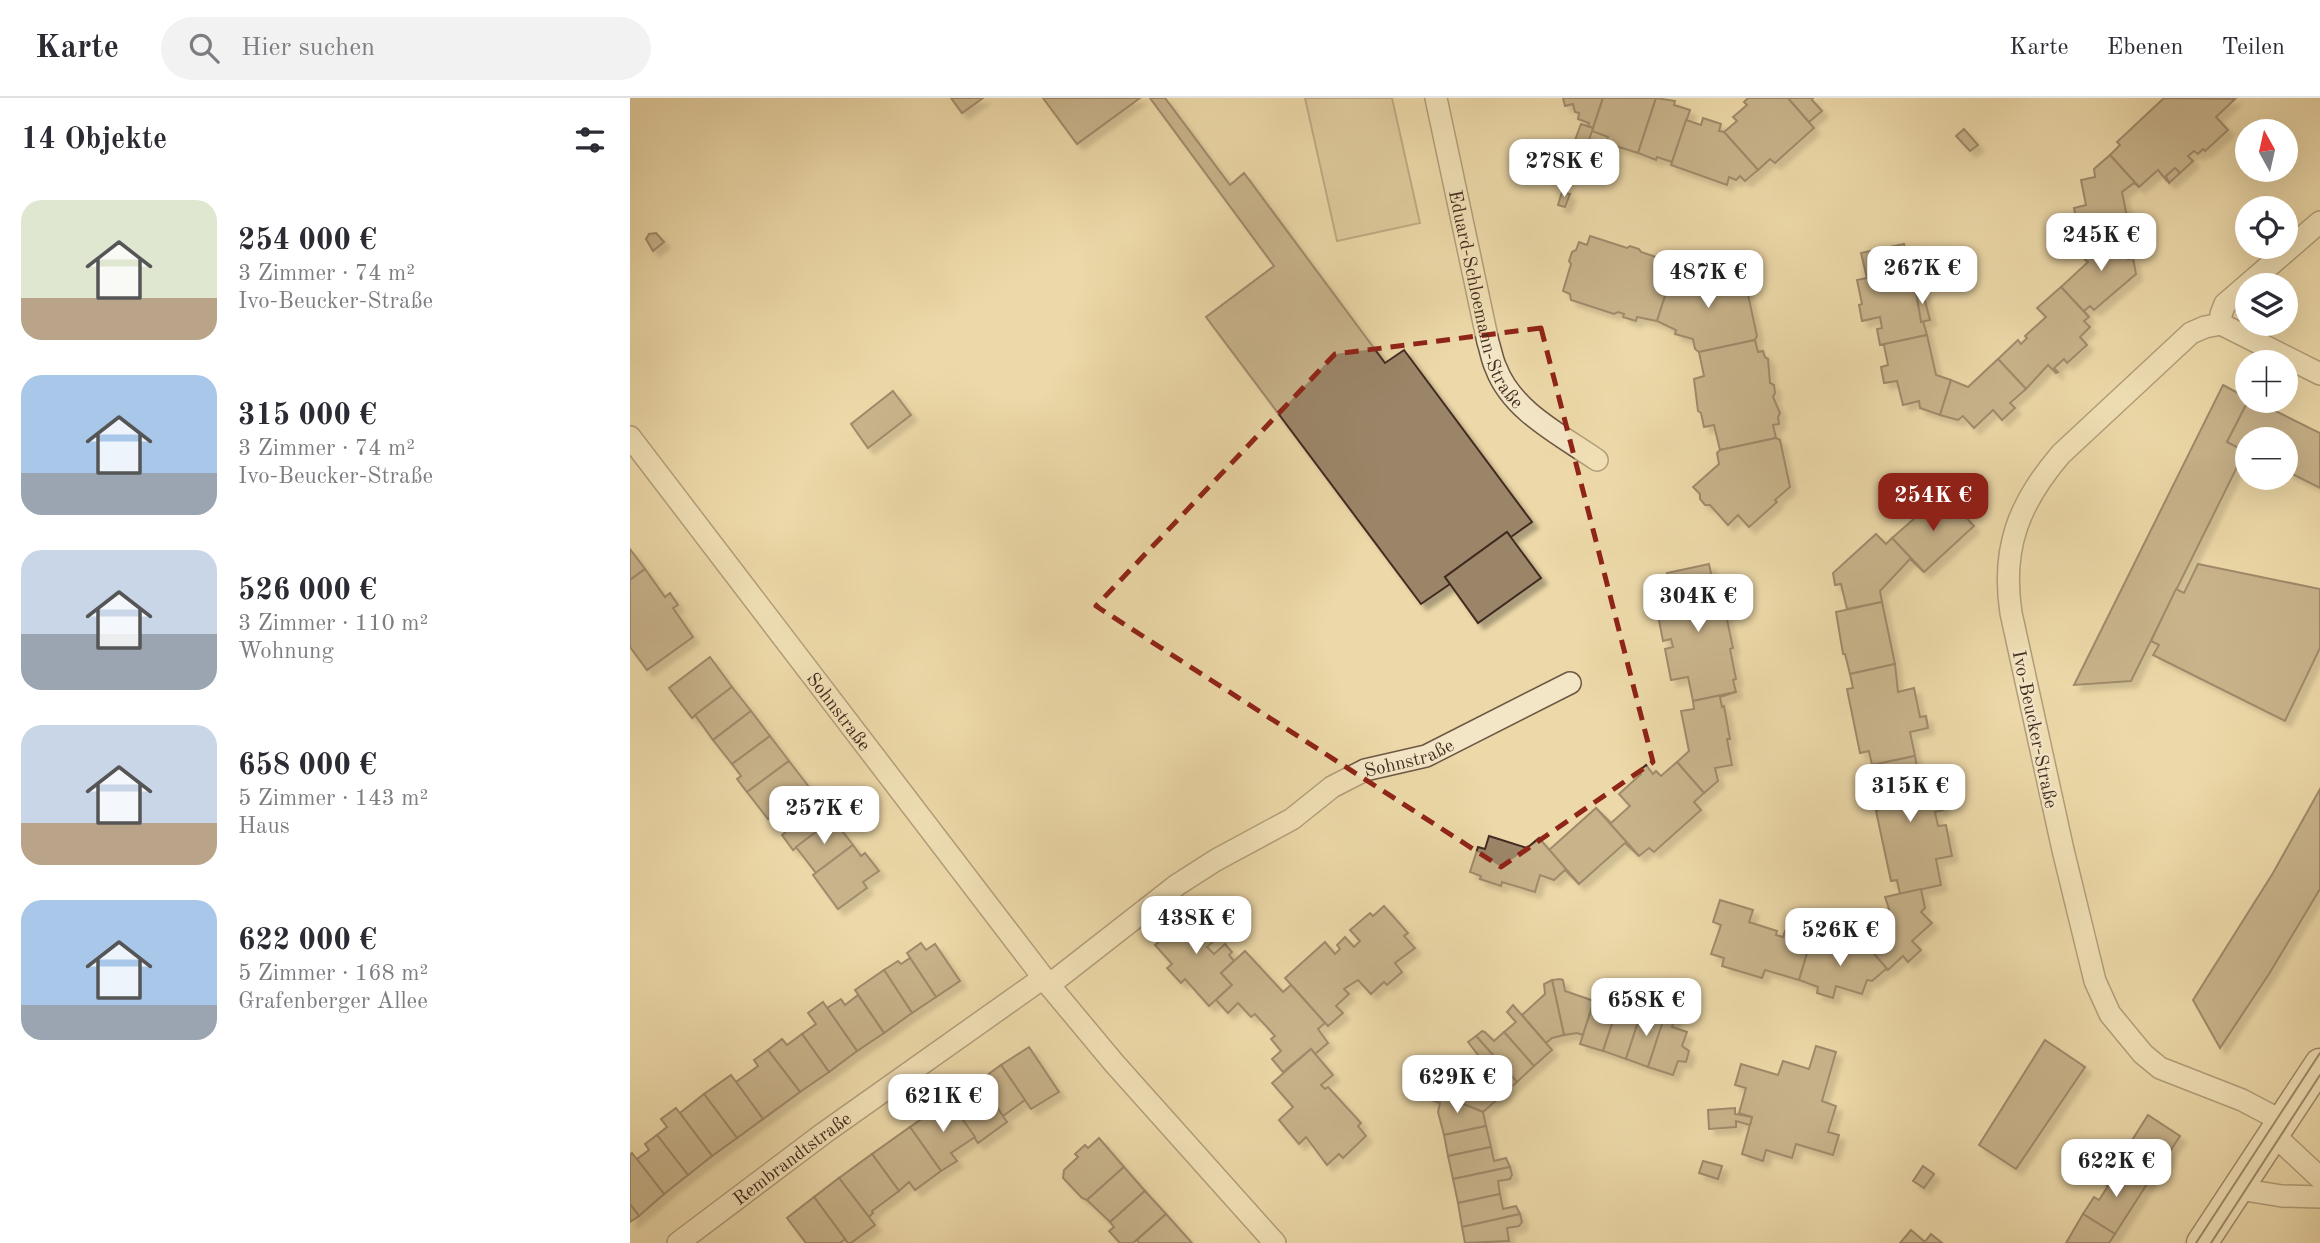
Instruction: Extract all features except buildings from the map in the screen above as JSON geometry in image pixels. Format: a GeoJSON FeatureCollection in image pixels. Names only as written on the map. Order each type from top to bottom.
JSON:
{"type":"FeatureCollection","features":[{"type":"Feature","properties":{"kind":"main road"},"geometry":{"type":"LineString","coordinates":[[2202,1243],[2320,1064]]}},
{"type":"Feature","properties":{"kind":"street","name":"Eduard-Schloemann-Straße"},"geometry":{"type":"LineString","coordinates":[[1436,98],[1496,370],[1511,394],[1535,418],[1597,460]]}},
{"type":"Feature","properties":{"kind":"street"},"geometry":{"type":"LineString","coordinates":[[2320,222],[2225,304],[2221,314],[2221,324],[2320,374]]}},
{"type":"Feature","properties":{"kind":"street","name":"Ivo-Beucker-Straße"},"geometry":{"type":"LineString","coordinates":[[2221,324],[2191,332],[2043,475],[2027,500],[2013,537],[2007,586],[2066,862],[2095,981],[2110,1014],[2143,1054],[2161,1068],[2242,1100],[2278,1128],[2320,1178]]}},
{"type":"Feature","properties":{"kind":"street","name":"Sohnstraße"},"geometry":{"type":"LineString","coordinates":[[630,437],[1046,982],[1114,1063],[1275,1243]]}},
{"type":"Feature","properties":{"kind":"street","name":"Sohnstraße"},"geometry":{"type":"LineString","coordinates":[[1046,982],[1177,885],[1216,860],[1292,819],[1332,787],[1365,770],[1426,756],[1570,683]]}},
{"type":"Feature","properties":{"kind":"street","name":"Rembrandtstraße"},"geometry":{"type":"LineString","coordinates":[[678,1243],[824,1133],[1046,982]]}},
{"type":"Feature","properties":{"kind":"street"},"geometry":{"type":"LineString","coordinates":[[2239,1189],[2282,1196],[2320,1197]]}},
{"type":"Feature","properties":{"kind":"highlighted area"},"geometry":{"type":"Polygon","coordinates":[[[1541,328],[1653,762],[1501,867],[1096,606],[1335,354],[1541,328]]]}},
{"type":"Feature","properties":{"kind":"shaded area"},"geometry":{"type":"Polygon","coordinates":[[[1305,98],[1392,98],[1420,223],[1337,241],[1305,98]]]}},
{"type":"Feature","properties":{"kind":"tram line"},"geometry":{"type":"LineString","coordinates":[[2196,1243],[2320,1053]]}},
{"type":"Feature","properties":{"kind":"tram line"},"geometry":{"type":"LineString","coordinates":[[2211,1243],[2320,1075]]}}]}
